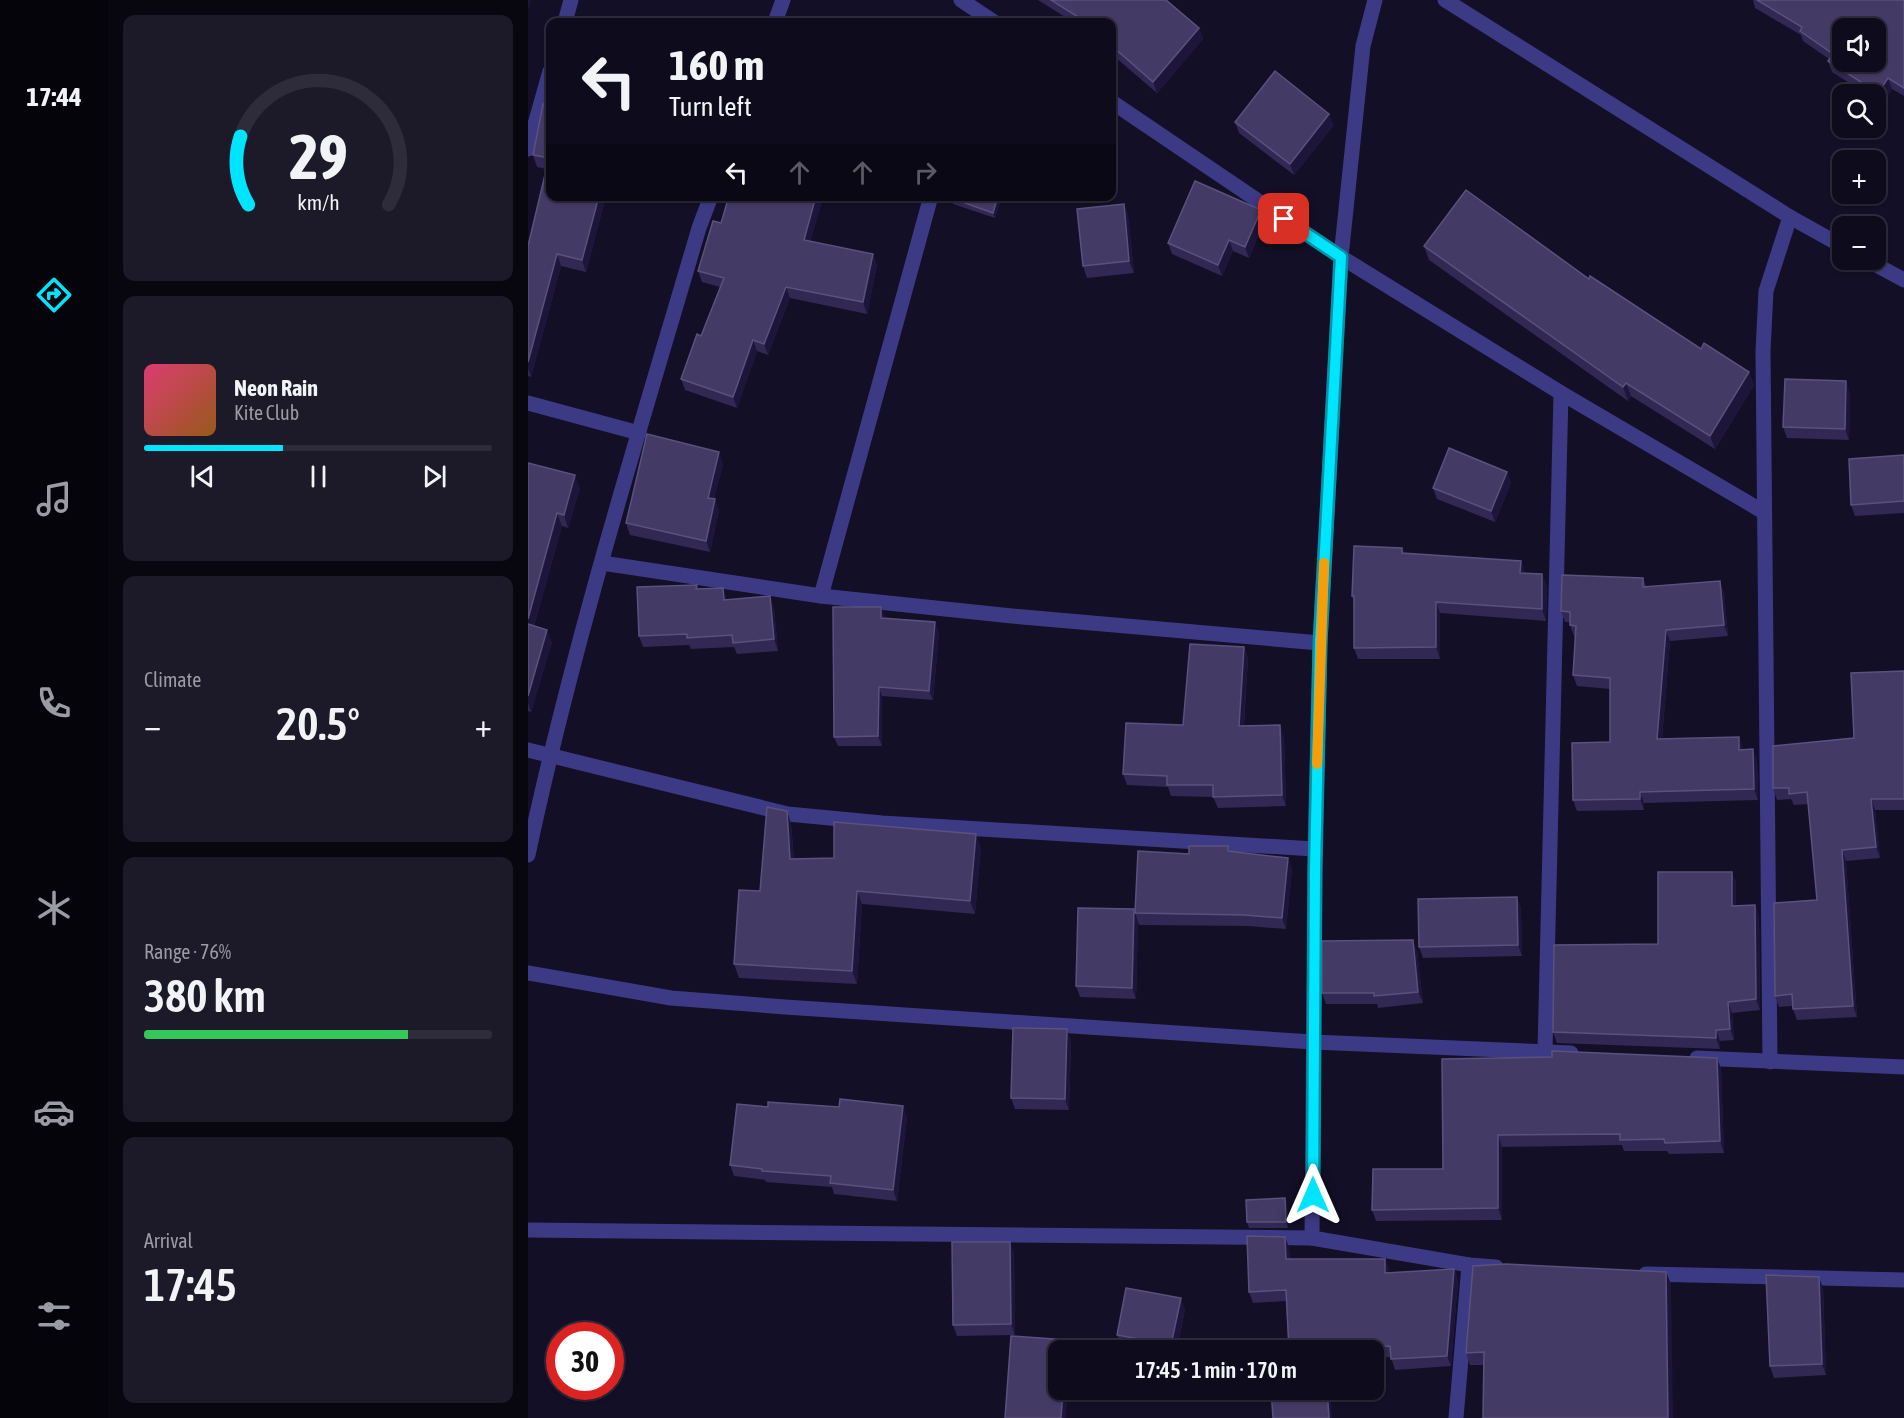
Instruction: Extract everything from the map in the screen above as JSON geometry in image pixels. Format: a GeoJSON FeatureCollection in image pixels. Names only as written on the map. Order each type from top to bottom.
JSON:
{"type":"FeatureCollection","features":[{"type":"Feature","properties":{"kind":"street"},"geometry":{"type":"LineString","coordinates":[[566,18],[571,0]]}},
{"type":"Feature","properties":{"kind":"street"},"geometry":{"type":"LineString","coordinates":[[776,18],[783,0]]}},
{"type":"Feature","properties":{"kind":"street"},"geometry":{"type":"LineString","coordinates":[[961,0],[980,18]]}},
{"type":"Feature","properties":{"kind":"street"},"geometry":{"type":"LineString","coordinates":[[1312,1238],[1315,849],[1320,643],[1341,257],[1364,46],[1375,0]]}},
{"type":"Feature","properties":{"kind":"street"},"geometry":{"type":"LineString","coordinates":[[1445,0],[1791,217],[1832,240]]}},
{"type":"Feature","properties":{"kind":"street"},"geometry":{"type":"LineString","coordinates":[[528,149],[546,85]]}},
{"type":"Feature","properties":{"kind":"street"},"geometry":{"type":"LineString","coordinates":[[1116,105],[1341,257],[1561,393],[1762,511]]}},
{"type":"Feature","properties":{"kind":"street"},"geometry":{"type":"LineString","coordinates":[[528,855],[549,755],[602,563],[709,201]]}},
{"type":"Feature","properties":{"kind":"street"},"geometry":{"type":"LineString","coordinates":[[821,596],[930,201]]}},
{"type":"Feature","properties":{"kind":"street"},"geometry":{"type":"LineString","coordinates":[[1770,1062],[1762,511],[1766,291],[1791,217]]}},
{"type":"Feature","properties":{"kind":"street"},"geometry":{"type":"LineString","coordinates":[[1886,270],[1904,280]]}},
{"type":"Feature","properties":{"kind":"street"},"geometry":{"type":"LineString","coordinates":[[1545,1051],[1561,393]]}},
{"type":"Feature","properties":{"kind":"street"},"geometry":{"type":"LineString","coordinates":[[528,403],[639,434]]}},
{"type":"Feature","properties":{"kind":"street"},"geometry":{"type":"LineString","coordinates":[[602,563],[821,596],[1012,616],[1320,643]]}},
{"type":"Feature","properties":{"kind":"street"},"geometry":{"type":"LineString","coordinates":[[528,750],[788,814],[882,823],[1315,849]]}},
{"type":"Feature","properties":{"kind":"street"},"geometry":{"type":"LineString","coordinates":[[528,973],[671,998],[1314,1042],[1592,1054]]}},
{"type":"Feature","properties":{"kind":"street"},"geometry":{"type":"LineString","coordinates":[[1687,1058],[1904,1067]]}},
{"type":"Feature","properties":{"kind":"street"},"geometry":{"type":"LineString","coordinates":[[528,1230],[1312,1238],[1468,1265],[1515,1268]]}},
{"type":"Feature","properties":{"kind":"street"},"geometry":{"type":"LineString","coordinates":[[1456,1418],[1468,1265]]}},
{"type":"Feature","properties":{"kind":"street"},"geometry":{"type":"LineString","coordinates":[[1631,1273],[1904,1281]]}},
{"type":"Feature","properties":{"kind":"building"},"geometry":{"type":"Polygon","coordinates":[[[1051,0],[1166,0],[1199,28],[1153,82],[1116,50],[1116,18],[1080,18],[1051,0]]]}},
{"type":"Feature","properties":{"kind":"building"},"geometry":{"type":"Polygon","coordinates":[[[1757,0],[1904,0],[1904,88],[1888,78],[1884,84],[1864,84],[1845,72],[1886,72],[1886,18],[1832,18],[1832,53],[1800,31],[1802,27],[1757,0]]]}},
{"type":"Feature","properties":{"kind":"building"},"geometry":{"type":"Polygon","coordinates":[[[1275,71],[1329,114],[1290,164],[1235,122],[1275,71]]]}},
{"type":"Feature","properties":{"kind":"building"},"geometry":{"type":"Polygon","coordinates":[[[543,104],[546,104],[546,157],[533,155],[543,104]]]}},
{"type":"Feature","properties":{"kind":"building"},"geometry":{"type":"Polygon","coordinates":[[[546,171],[546,201],[598,201],[582,260],[557,254],[528,362],[528,246],[546,171]]]}},
{"type":"Feature","properties":{"kind":"building"},"geometry":{"type":"Polygon","coordinates":[[[1195,181],[1261,210],[1245,247],[1229,240],[1218,265],[1168,243],[1195,181]]]}},
{"type":"Feature","properties":{"kind":"building"},"geometry":{"type":"Polygon","coordinates":[[[1466,190],[1589,279],[1590,276],[1701,349],[1704,343],[1749,372],[1710,436],[1626,383],[1623,387],[1424,246],[1466,190]]]}},
{"type":"Feature","properties":{"kind":"building"},"geometry":{"type":"Polygon","coordinates":[[[728,201],[815,201],[804,240],[873,254],[863,302],[786,287],[764,344],[753,340],[733,397],[681,379],[697,334],[701,336],[724,278],[698,271],[713,221],[721,223],[728,201]]]}},
{"type":"Feature","properties":{"kind":"building"},"geometry":{"type":"Polygon","coordinates":[[[959,201],[997,201],[993,213],[959,201]]]}},
{"type":"Feature","properties":{"kind":"building"},"geometry":{"type":"Polygon","coordinates":[[[1124,204],[1129,261],[1083,266],[1077,209],[1124,204]]]}},
{"type":"Feature","properties":{"kind":"building"},"geometry":{"type":"Polygon","coordinates":[[[1785,379],[1846,381],[1845,429],[1783,427],[1785,379]]]}},
{"type":"Feature","properties":{"kind":"building"},"geometry":{"type":"Polygon","coordinates":[[[647,434],[719,452],[708,498],[715,499],[706,541],[626,523],[647,434]]]}},
{"type":"Feature","properties":{"kind":"building"},"geometry":{"type":"Polygon","coordinates":[[[1449,448],[1507,472],[1491,511],[1433,488],[1449,448]]]}},
{"type":"Feature","properties":{"kind":"building"},"geometry":{"type":"Polygon","coordinates":[[[1904,455],[1904,501],[1851,505],[1849,459],[1904,455]]]}},
{"type":"Feature","properties":{"kind":"building"},"geometry":{"type":"Polygon","coordinates":[[[528,463],[575,475],[564,515],[557,513],[528,619],[528,463]]]}},
{"type":"Feature","properties":{"kind":"building"},"geometry":{"type":"Polygon","coordinates":[[[1354,546],[1402,548],[1402,553],[1521,561],[1520,573],[1542,574],[1542,609],[1436,602],[1436,647],[1354,648],[1354,596],[1352,596],[1354,546]]]}},
{"type":"Feature","properties":{"kind":"building"},"geometry":{"type":"Polygon","coordinates":[[[1562,575],[1643,578],[1643,587],[1720,581],[1724,625],[1666,630],[1657,739],[1739,737],[1739,750],[1753,749],[1754,789],[1640,792],[1640,799],[1573,800],[1572,743],[1610,742],[1610,678],[1573,675],[1576,626],[1570,625],[1570,612],[1561,611],[1562,575]]]}},
{"type":"Feature","properties":{"kind":"building"},"geometry":{"type":"Polygon","coordinates":[[[697,585],[696,589],[723,588],[724,600],[770,596],[774,639],[733,643],[732,635],[687,638],[687,634],[639,636],[637,587],[697,585]]]}},
{"type":"Feature","properties":{"kind":"building"},"geometry":{"type":"Polygon","coordinates":[[[833,607],[881,607],[881,618],[935,622],[929,691],[879,687],[878,736],[834,737],[833,607]]]}},
{"type":"Feature","properties":{"kind":"building"},"geometry":{"type":"Polygon","coordinates":[[[528,624],[547,630],[528,696],[528,624]]]}},
{"type":"Feature","properties":{"kind":"building"},"geometry":{"type":"Polygon","coordinates":[[[1190,644],[1244,647],[1239,726],[1280,725],[1282,795],[1213,797],[1213,785],[1167,785],[1167,776],[1123,774],[1126,723],[1183,725],[1190,644]]]}},
{"type":"Feature","properties":{"kind":"building"},"geometry":{"type":"Polygon","coordinates":[[[1904,671],[1904,799],[1871,799],[1876,847],[1842,850],[1853,1006],[1793,1009],[1792,994],[1775,996],[1774,903],[1817,900],[1807,792],[1789,794],[1789,788],[1773,788],[1773,746],[1854,738],[1851,673],[1904,671]]]}},
{"type":"Feature","properties":{"kind":"building"},"geometry":{"type":"Polygon","coordinates":[[[767,807],[787,811],[790,859],[834,858],[834,822],[976,834],[970,901],[857,891],[852,971],[734,964],[739,890],[760,891],[767,807]]]}},
{"type":"Feature","properties":{"kind":"building"},"geometry":{"type":"Polygon","coordinates":[[[1189,846],[1228,846],[1228,851],[1288,858],[1282,918],[1135,913],[1138,851],[1189,854],[1189,846]]]}},
{"type":"Feature","properties":{"kind":"building"},"geometry":{"type":"Polygon","coordinates":[[[1658,872],[1732,872],[1732,906],[1755,905],[1756,999],[1728,1002],[1730,1029],[1716,1030],[1716,1038],[1553,1032],[1554,945],[1658,944],[1658,872]]]}},
{"type":"Feature","properties":{"kind":"building"},"geometry":{"type":"Polygon","coordinates":[[[1517,897],[1518,945],[1419,947],[1418,899],[1517,897]]]}},
{"type":"Feature","properties":{"kind":"building"},"geometry":{"type":"Polygon","coordinates":[[[1078,908],[1134,909],[1132,988],[1076,986],[1078,908]]]}},
{"type":"Feature","properties":{"kind":"building"},"geometry":{"type":"Polygon","coordinates":[[[1413,940],[1418,992],[1374,996],[1374,993],[1322,993],[1322,941],[1413,940]]]}},
{"type":"Feature","properties":{"kind":"building"},"geometry":{"type":"Polygon","coordinates":[[[1013,1028],[1067,1029],[1065,1099],[1011,1098],[1013,1028]]]}},
{"type":"Feature","properties":{"kind":"building"},"geometry":{"type":"Polygon","coordinates":[[[1552,1051],[1717,1058],[1720,1141],[1665,1143],[1664,1139],[1620,1140],[1620,1134],[1498,1135],[1498,1208],[1372,1210],[1373,1169],[1443,1169],[1442,1059],[1552,1057],[1552,1051]]]}},
{"type":"Feature","properties":{"kind":"building"},"geometry":{"type":"Polygon","coordinates":[[[840,1099],[903,1106],[893,1190],[830,1183],[831,1176],[762,1171],[762,1169],[730,1165],[737,1104],[768,1107],[768,1102],[839,1107],[840,1099]]]}},
{"type":"Feature","properties":{"kind":"building"},"geometry":{"type":"Polygon","coordinates":[[[1285,1198],[1286,1222],[1247,1222],[1246,1200],[1285,1198]]]}},
{"type":"Feature","properties":{"kind":"building"},"geometry":{"type":"Polygon","coordinates":[[[1247,1236],[1285,1237],[1286,1259],[1385,1259],[1385,1273],[1454,1269],[1447,1356],[1391,1359],[1390,1346],[1384,1346],[1384,1340],[1288,1340],[1286,1290],[1249,1292],[1247,1236]]]}},
{"type":"Feature","properties":{"kind":"building"},"geometry":{"type":"Polygon","coordinates":[[[952,1242],[1010,1242],[1011,1324],[953,1325],[952,1242]]]}},
{"type":"Feature","properties":{"kind":"building"},"geometry":{"type":"Polygon","coordinates":[[[1506,1264],[1666,1272],[1668,1418],[1483,1418],[1484,1352],[1466,1353],[1473,1266],[1506,1264]]]}},
{"type":"Feature","properties":{"kind":"building"},"geometry":{"type":"Polygon","coordinates":[[[1766,1275],[1819,1277],[1822,1364],[1770,1366],[1766,1275]]]}},
{"type":"Feature","properties":{"kind":"building"},"geometry":{"type":"Polygon","coordinates":[[[1126,1288],[1181,1298],[1172,1340],[1144,1340],[1117,1335],[1126,1288]]]}},
{"type":"Feature","properties":{"kind":"building"},"geometry":{"type":"Polygon","coordinates":[[[1011,1336],[1067,1340],[1048,1340],[1048,1400],[1062,1400],[1061,1418],[1005,1418],[1011,1336]]]}},
{"type":"Feature","properties":{"kind":"building"},"geometry":{"type":"Polygon","coordinates":[[[1272,1400],[1328,1400],[1329,1418],[1273,1418],[1272,1400]]]}},
{"type":"Feature","properties":{"kind":"slow traffic"},"geometry":{"type":"LineString","coordinates":[[1317,764],[1324,563]]}},
{"type":"Feature","properties":{"kind":"route"},"geometry":{"type":"LineString","coordinates":[[1284,219],[1341,257],[1320,643],[1315,871],[1313,1195]]}}]}
